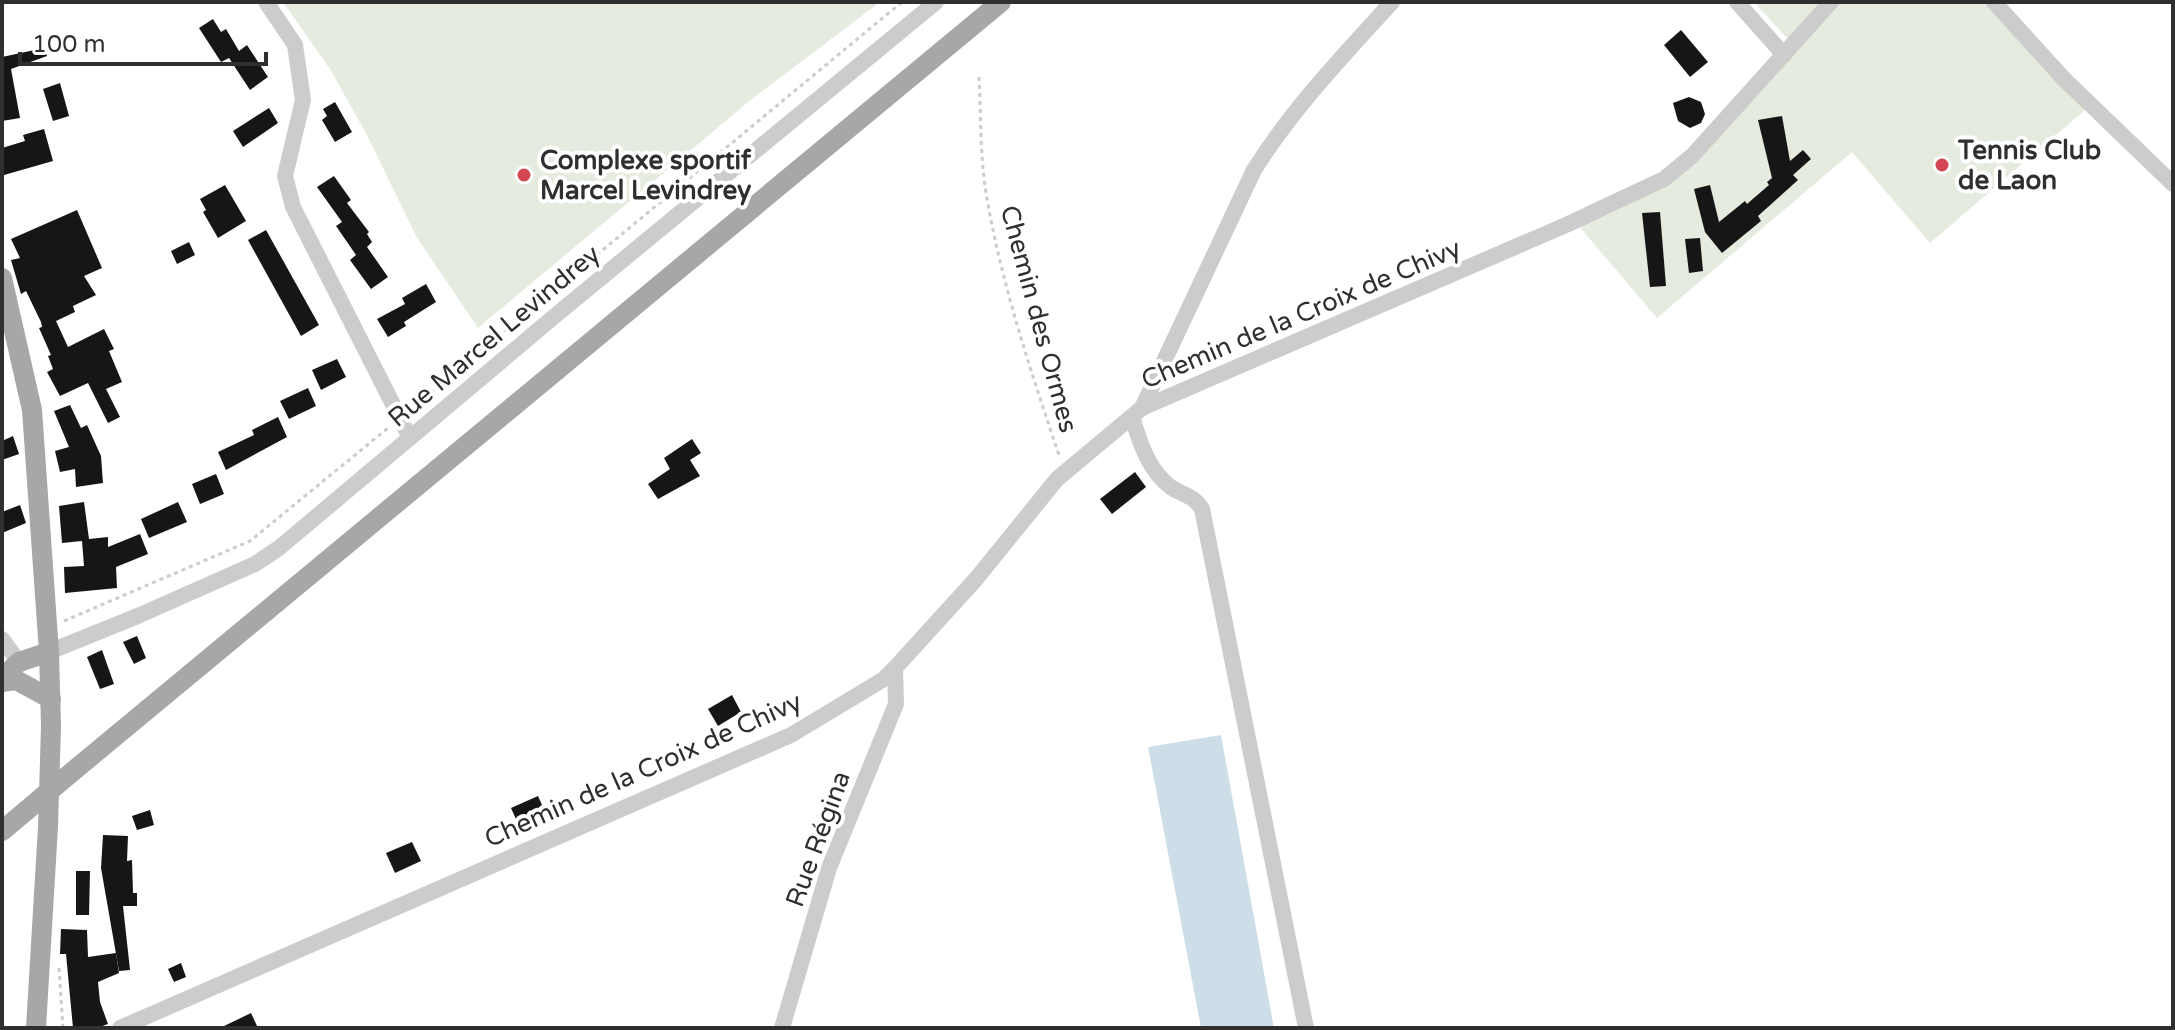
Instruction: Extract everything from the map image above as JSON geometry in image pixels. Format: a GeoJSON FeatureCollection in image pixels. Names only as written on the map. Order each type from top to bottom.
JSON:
{"type":"FeatureCollection","features":[{"type":"Feature","properties":{"kind":"main road"},"geometry":{"type":"LineString","coordinates":[[2,831],[1001,2]]}},
{"type":"Feature","properties":{"kind":"main road"},"geometry":{"type":"LineString","coordinates":[[2,278],[32,410],[48,628],[51,699],[48,827],[36,1028]]}},
{"type":"Feature","properties":{"kind":"main road"},"geometry":{"type":"LineString","coordinates":[[2,680],[19,662],[49,652]]}},
{"type":"Feature","properties":{"kind":"main road"},"geometry":{"type":"LineString","coordinates":[[2,680],[16,680],[51,699]]}},
{"type":"Feature","properties":{"kind":"street"},"geometry":{"type":"LineString","coordinates":[[266,2],[295,45],[303,100],[285,176],[293,207],[404,427]]}},
{"type":"Feature","properties":{"kind":"street","name":"Rue Marcel Levindrey"},"geometry":{"type":"LineString","coordinates":[[49,652],[255,564],[279,548],[404,427],[936,2]]}},
{"type":"Feature","properties":{"kind":"street"},"geometry":{"type":"LineString","coordinates":[[1306,1028],[1202,509],[1198,502],[1172,487],[1157,473],[1142,450],[1137,413],[1262,158],[1312,89],[1392,2]]}},
{"type":"Feature","properties":{"kind":"street"},"geometry":{"type":"LineString","coordinates":[[1737,2],[1784,55]]}},
{"type":"Feature","properties":{"kind":"street","name":"Chemin de la Croix de Chivy"},"geometry":{"type":"LineString","coordinates":[[120,1028],[791,735],[884,679],[976,579],[1065,473],[1137,413],[1664,179],[1692,156],[1831,2]]}},
{"type":"Feature","properties":{"kind":"street"},"geometry":{"type":"LineString","coordinates":[[1994,2],[2064,79],[2173,184]]}},
{"type":"Feature","properties":{"kind":"street"},"geometry":{"type":"LineString","coordinates":[[2,639],[19,662]]}},
{"type":"Feature","properties":{"kind":"street","name":"Rue Régina"},"geometry":{"type":"LineString","coordinates":[[782,1028],[829,868],[896,704],[895,668]]}},
{"type":"Feature","properties":{"kind":"path"},"geometry":{"type":"LineString","coordinates":[[252,547],[404,427],[902,2]]}},
{"type":"Feature","properties":{"kind":"path","name":"Chemin des Ormes"},"geometry":{"type":"LineString","coordinates":[[979,77],[985,189],[994,236],[1038,394],[1065,473]]}},
{"type":"Feature","properties":{"kind":"path"},"geometry":{"type":"LineString","coordinates":[[48,628],[250,541],[404,427],[439,394]]}},
{"type":"Feature","properties":{"kind":"shaded area","name":"Complexe sportif Marcel Levindrey"},"geometry":{"type":"Polygon","coordinates":[[[283,2],[880,2],[753,98],[478,328],[416,236],[367,135],[330,69],[283,2]]]}},
{"type":"Feature","properties":{"kind":"shaded area","name":"Tennis Club de Laon"},"geometry":{"type":"Polygon","coordinates":[[[1754,2],[1988,2],[2082,103],[2084,111],[1930,243],[1852,152],[1657,318],[1578,225],[1678,177],[1795,47],[1754,2]]]}},
{"type":"Feature","properties":{"kind":"shaded area"},"geometry":{"type":"Polygon","coordinates":[[[1221,735],[1274,1028],[1201,1028],[1148,747],[1221,735]]]}},
{"type":"Feature","properties":{"kind":"building"},"geometry":{"type":"Polygon","coordinates":[[[213,19],[221,32],[226,29],[239,51],[247,45],[268,77],[250,90],[229,58],[221,62],[199,28],[213,19]]]}},
{"type":"Feature","properties":{"kind":"building"},"geometry":{"type":"Polygon","coordinates":[[[1681,30],[1708,62],[1690,77],[1664,45],[1681,30]]]}},
{"type":"Feature","properties":{"kind":"building"},"geometry":{"type":"Polygon","coordinates":[[[44,48],[47,56],[11,69],[20,118],[2,121],[2,57],[44,48]]]}},
{"type":"Feature","properties":{"kind":"building"},"geometry":{"type":"Polygon","coordinates":[[[60,83],[69,116],[53,121],[43,89],[60,83]]]}},
{"type":"Feature","properties":{"kind":"building"},"geometry":{"type":"Polygon","coordinates":[[[1689,97],[1701,102],[1705,114],[1701,123],[1690,128],[1678,121],[1673,103],[1689,97]]]}},
{"type":"Feature","properties":{"kind":"building"},"geometry":{"type":"Polygon","coordinates":[[[335,102],[352,132],[335,142],[322,120],[327,116],[323,109],[335,102]]]}},
{"type":"Feature","properties":{"kind":"building"},"geometry":{"type":"Polygon","coordinates":[[[269,108],[278,123],[243,147],[233,131],[269,108]]]}},
{"type":"Feature","properties":{"kind":"building"},"geometry":{"type":"Polygon","coordinates":[[[1782,116],[1790,161],[1803,150],[1811,159],[1793,175],[1798,180],[1758,216],[1761,221],[1722,253],[1705,232],[1694,189],[1710,185],[1719,222],[1745,201],[1747,204],[1769,185],[1767,182],[1772,178],[1758,120],[1782,116]]]}},
{"type":"Feature","properties":{"kind":"building"},"geometry":{"type":"Polygon","coordinates":[[[44,129],[53,161],[4,175],[2,148],[25,141],[23,135],[44,129]]]}},
{"type":"Feature","properties":{"kind":"building"},"geometry":{"type":"Polygon","coordinates":[[[334,176],[351,200],[347,203],[369,232],[367,234],[372,242],[367,247],[388,277],[371,289],[350,260],[356,255],[336,226],[342,222],[317,187],[334,176]]]}},
{"type":"Feature","properties":{"kind":"building"},"geometry":{"type":"Polygon","coordinates":[[[225,185],[246,221],[218,238],[203,212],[206,210],[200,199],[225,185]]]}},
{"type":"Feature","properties":{"kind":"building"},"geometry":{"type":"Polygon","coordinates":[[[77,210],[102,268],[84,276],[96,295],[73,306],[75,312],[56,321],[68,347],[104,329],[114,349],[109,351],[122,382],[106,389],[120,417],[108,423],[88,383],[60,396],[47,372],[53,369],[48,356],[51,355],[39,328],[42,327],[41,322],[26,291],[21,294],[11,260],[20,258],[11,239],[77,210]]]}},
{"type":"Feature","properties":{"kind":"building"},"geometry":{"type":"Polygon","coordinates":[[[1660,212],[1666,286],[1650,287],[1642,213],[1660,212]]]}},
{"type":"Feature","properties":{"kind":"building"},"geometry":{"type":"Polygon","coordinates":[[[266,230],[319,325],[301,336],[248,240],[266,230]]]}},
{"type":"Feature","properties":{"kind":"building"},"geometry":{"type":"Polygon","coordinates":[[[1700,238],[1703,271],[1689,273],[1685,239],[1700,238]]]}},
{"type":"Feature","properties":{"kind":"building"},"geometry":{"type":"Polygon","coordinates":[[[189,242],[195,255],[177,264],[171,251],[189,242]]]}},
{"type":"Feature","properties":{"kind":"building"},"geometry":{"type":"Polygon","coordinates":[[[426,284],[436,302],[404,322],[406,326],[388,337],[377,319],[405,304],[402,298],[426,284]]]}},
{"type":"Feature","properties":{"kind":"building"},"geometry":{"type":"Polygon","coordinates":[[[337,359],[346,377],[321,390],[312,370],[337,359]]]}},
{"type":"Feature","properties":{"kind":"building"},"geometry":{"type":"Polygon","coordinates":[[[308,388],[316,406],[289,419],[280,401],[308,388]]]}},
{"type":"Feature","properties":{"kind":"building"},"geometry":{"type":"Polygon","coordinates":[[[70,405],[81,428],[87,425],[101,456],[103,483],[76,487],[75,469],[60,472],[55,451],[69,447],[54,411],[70,405]]]}},
{"type":"Feature","properties":{"kind":"building"},"geometry":{"type":"Polygon","coordinates":[[[278,417],[287,437],[226,470],[218,452],[254,435],[252,430],[278,417]]]}},
{"type":"Feature","properties":{"kind":"building"},"geometry":{"type":"Polygon","coordinates":[[[13,436],[19,454],[2,460],[2,441],[13,436]]]}},
{"type":"Feature","properties":{"kind":"building"},"geometry":{"type":"Polygon","coordinates":[[[692,439],[701,453],[690,460],[700,476],[658,499],[648,484],[670,469],[664,458],[692,439]]]}},
{"type":"Feature","properties":{"kind":"building"},"geometry":{"type":"Polygon","coordinates":[[[1135,472],[1146,487],[1112,514],[1100,499],[1135,472]]]}},
{"type":"Feature","properties":{"kind":"building"},"geometry":{"type":"Polygon","coordinates":[[[216,474],[224,494],[200,504],[192,484],[216,474]]]}},
{"type":"Feature","properties":{"kind":"building"},"geometry":{"type":"Polygon","coordinates":[[[84,502],[89,539],[108,537],[108,547],[140,534],[148,554],[116,567],[117,588],[65,593],[64,567],[84,566],[82,541],[62,543],[59,506],[84,502]]]}},
{"type":"Feature","properties":{"kind":"building"},"geometry":{"type":"Polygon","coordinates":[[[178,502],[187,522],[149,538],[141,519],[178,502]]]}},
{"type":"Feature","properties":{"kind":"building"},"geometry":{"type":"Polygon","coordinates":[[[20,505],[26,523],[2,533],[2,512],[20,505]]]}},
{"type":"Feature","properties":{"kind":"building"},"geometry":{"type":"Polygon","coordinates":[[[137,636],[146,658],[134,664],[123,642],[137,636]]]}},
{"type":"Feature","properties":{"kind":"building"},"geometry":{"type":"Polygon","coordinates":[[[102,650],[114,684],[100,689],[87,657],[102,650]]]}},
{"type":"Feature","properties":{"kind":"building"},"geometry":{"type":"Polygon","coordinates":[[[732,695],[741,712],[718,726],[708,709],[732,695]]]}},
{"type":"Feature","properties":{"kind":"building"},"geometry":{"type":"Polygon","coordinates":[[[538,796],[546,814],[519,826],[511,808],[538,796]]]}},
{"type":"Feature","properties":{"kind":"building"},"geometry":{"type":"Polygon","coordinates":[[[150,810],[154,825],[137,830],[132,816],[150,810]]]}},
{"type":"Feature","properties":{"kind":"building"},"geometry":{"type":"Polygon","coordinates":[[[103,835],[128,836],[127,861],[132,860],[133,893],[137,893],[137,906],[123,906],[130,970],[119,971],[101,868],[103,835]]]}},
{"type":"Feature","properties":{"kind":"building"},"geometry":{"type":"Polygon","coordinates":[[[412,842],[421,861],[395,873],[386,853],[412,842]]]}},
{"type":"Feature","properties":{"kind":"building"},"geometry":{"type":"Polygon","coordinates":[[[76,871],[90,871],[89,915],[76,915],[76,871]]]}},
{"type":"Feature","properties":{"kind":"building"},"geometry":{"type":"Polygon","coordinates":[[[61,929],[87,930],[88,957],[116,953],[119,973],[98,982],[100,1002],[108,1024],[97,1028],[73,1028],[66,954],[60,954],[61,929]]]}},
{"type":"Feature","properties":{"kind":"building"},"geometry":{"type":"Polygon","coordinates":[[[181,963],[186,977],[174,982],[168,969],[181,963]]]}},
{"type":"Feature","properties":{"kind":"building"},"geometry":{"type":"Polygon","coordinates":[[[251,1013],[258,1028],[220,1028],[251,1013]]]}},
{"type":"Feature","properties":{"kind":"place","name":"Tennis Club de Laon"},"geometry":{"type":"Point","coordinates":[1942,165]}},
{"type":"Feature","properties":{"kind":"place","name":"Complexe sportif Marcel Levindrey"},"geometry":{"type":"Point","coordinates":[524,175]}}]}
